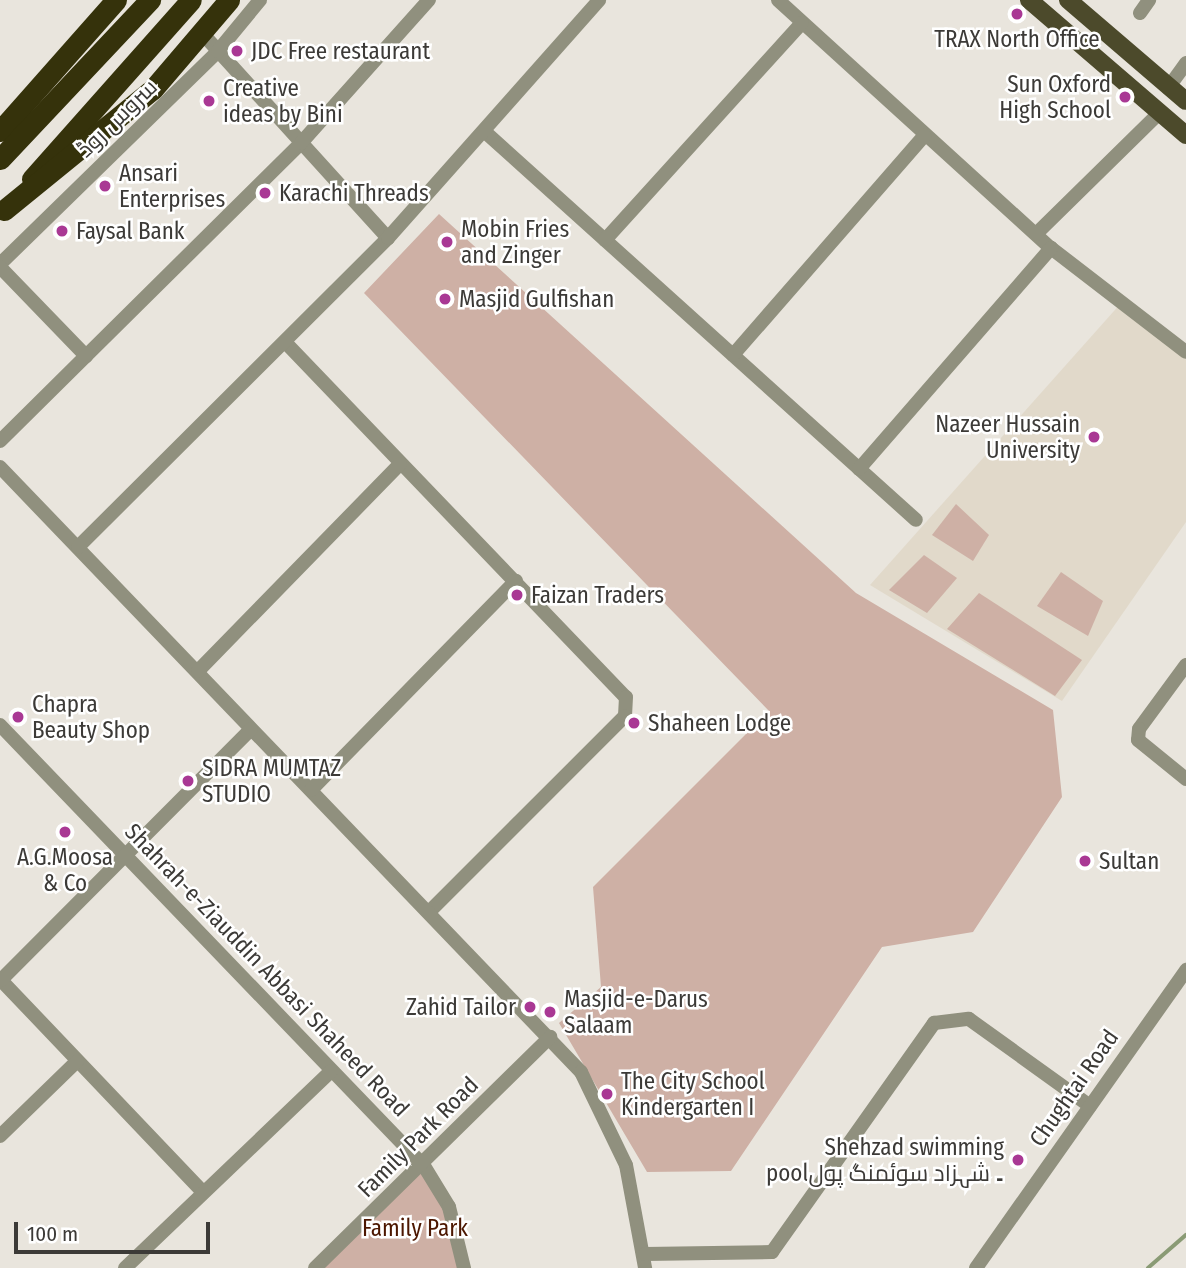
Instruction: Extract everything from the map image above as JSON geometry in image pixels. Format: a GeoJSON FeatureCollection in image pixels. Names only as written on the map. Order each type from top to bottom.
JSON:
{"type":"FeatureCollection","features":[{"type":"Feature","properties":{"kind":"highway"},"geometry":{"type":"LineString","coordinates":[[0,131],[116,0]]}},
{"type":"Feature","properties":{"kind":"highway"},"geometry":{"type":"LineString","coordinates":[[0,159],[34,128],[150,0]]}},
{"type":"Feature","properties":{"kind":"highway"},"geometry":{"type":"LineString","coordinates":[[2,212],[191,0]]}},
{"type":"Feature","properties":{"kind":"highway"},"geometry":{"type":"LineString","coordinates":[[2,212],[153,89],[229,0]]}},
{"type":"Feature","properties":{"kind":"main road"},"geometry":{"type":"LineString","coordinates":[[1029,0],[1158,114],[1186,135]]}},
{"type":"Feature","properties":{"kind":"main road"},"geometry":{"type":"LineString","coordinates":[[1068,0],[1186,102]]}},
{"type":"Feature","properties":{"kind":"street","name":"سروس روڈ"},"geometry":{"type":"LineString","coordinates":[[0,265],[218,51],[260,0]]}},
{"type":"Feature","properties":{"kind":"street"},"geometry":{"type":"LineString","coordinates":[[0,441],[301,144],[429,0]]}},
{"type":"Feature","properties":{"kind":"street"},"geometry":{"type":"LineString","coordinates":[[78,547],[388,238],[599,0]]}},
{"type":"Feature","properties":{"kind":"street"},"geometry":{"type":"LineString","coordinates":[[778,0],[924,136],[1051,248],[1186,352]]}},
{"type":"Feature","properties":{"kind":"street"},"geometry":{"type":"LineString","coordinates":[[1140,13],[1149,0]]}},
{"type":"Feature","properties":{"kind":"street"},"geometry":{"type":"LineString","coordinates":[[605,240],[802,23]]}},
{"type":"Feature","properties":{"kind":"street"},"geometry":{"type":"LineString","coordinates":[[202,33],[388,238]]}},
{"type":"Feature","properties":{"kind":"street"},"geometry":{"type":"LineString","coordinates":[[1168,88],[1186,63]]}},
{"type":"Feature","properties":{"kind":"street"},"geometry":{"type":"LineString","coordinates":[[1035,234],[1158,114]]}},
{"type":"Feature","properties":{"kind":"street"},"geometry":{"type":"LineString","coordinates":[[484,131],[916,520]]}},
{"type":"Feature","properties":{"kind":"street"},"geometry":{"type":"LineString","coordinates":[[733,355],[924,136]]}},
{"type":"Feature","properties":{"kind":"street"},"geometry":{"type":"LineString","coordinates":[[859,469],[1051,248]]}},
{"type":"Feature","properties":{"kind":"street"},"geometry":{"type":"LineString","coordinates":[[0,265],[86,356]]}},
{"type":"Feature","properties":{"kind":"street"},"geometry":{"type":"LineString","coordinates":[[285,342],[626,697],[628,707],[431,910]]}},
{"type":"Feature","properties":{"kind":"street"},"geometry":{"type":"LineString","coordinates":[[198,671],[400,464]]}},
{"type":"Feature","properties":{"kind":"street"},"geometry":{"type":"LineString","coordinates":[[0,467],[251,729],[431,910],[550,1037],[604,1110],[626,1165],[645,1261],[772,1252],[934,1023],[969,1019],[1090,1106]]}},
{"type":"Feature","properties":{"kind":"street"},"geometry":{"type":"LineString","coordinates":[[311,790],[516,581]]}},
{"type":"Feature","properties":{"kind":"street"},"geometry":{"type":"LineString","coordinates":[[1186,665],[1139,729],[1138,740],[1186,779]]}},
{"type":"Feature","properties":{"kind":"street","name":"Shahrah-e-Ziauddin Abbasi Shaheed Road"},"geometry":{"type":"LineString","coordinates":[[0,725],[424,1166],[449,1207],[464,1268]]}},
{"type":"Feature","properties":{"kind":"street"},"geometry":{"type":"LineString","coordinates":[[203,1192],[0,980],[251,729]]}},
{"type":"Feature","properties":{"kind":"street","name":"Chughtai Road"},"geometry":{"type":"LineString","coordinates":[[976,1268],[1090,1106],[1180,991],[1186,970]]}},
{"type":"Feature","properties":{"kind":"street","name":"Family Park Road"},"geometry":{"type":"LineString","coordinates":[[315,1268],[424,1166],[550,1037]]}},
{"type":"Feature","properties":{"kind":"street"},"geometry":{"type":"LineString","coordinates":[[0,1136],[78,1061]]}},
{"type":"Feature","properties":{"kind":"street"},"geometry":{"type":"LineString","coordinates":[[125,1268],[331,1071]]}},
{"type":"Feature","properties":{"kind":"shaded area","name":"Nazeer Hussain University"},"geometry":{"type":"Polygon","coordinates":[[[1122,302],[1186,352],[1186,522],[1062,701],[870,585],[1122,302]]]}},
{"type":"Feature","properties":{"kind":"green space"},"geometry":{"type":"Polygon","coordinates":[[[439,214],[856,593],[1053,710],[1062,797],[973,932],[882,947],[731,1171],[647,1172],[559,1023],[601,987],[593,887],[769,711],[364,293],[439,214]]]}},
{"type":"Feature","properties":{"kind":"green space"},"geometry":{"type":"Polygon","coordinates":[[[956,504],[989,535],[973,561],[932,535],[956,504]]]}},
{"type":"Feature","properties":{"kind":"green space"},"geometry":{"type":"Polygon","coordinates":[[[924,555],[957,578],[927,613],[889,590],[924,555]]]}},
{"type":"Feature","properties":{"kind":"green space"},"geometry":{"type":"Polygon","coordinates":[[[1061,572],[1103,601],[1088,636],[1037,606],[1061,572]]]}},
{"type":"Feature","properties":{"kind":"green space"},"geometry":{"type":"Polygon","coordinates":[[[979,593],[1082,660],[1055,696],[947,629],[979,593]]]}},
{"type":"Feature","properties":{"kind":"green space","name":"Family Park"},"geometry":{"type":"Polygon","coordinates":[[[424,1166],[449,1207],[464,1268],[315,1268],[424,1166]]]}},
{"type":"Feature","properties":{"kind":"waterway"},"geometry":{"type":"LineString","coordinates":[[1148,1268],[1186,1235]]}},
{"type":"Feature","properties":{"kind":"place","name":"TRAX North Office"},"geometry":{"type":"Point","coordinates":[1017,14]}},
{"type":"Feature","properties":{"kind":"place","name":"JDC Free restaurant"},"geometry":{"type":"Point","coordinates":[237,51]}},
{"type":"Feature","properties":{"kind":"place","name":"Sun Oxford High School"},"geometry":{"type":"Point","coordinates":[1125,97]}},
{"type":"Feature","properties":{"kind":"place","name":"Creative ideas by Bini"},"geometry":{"type":"Point","coordinates":[209,101]}},
{"type":"Feature","properties":{"kind":"place","name":"Ansari Enterprises"},"geometry":{"type":"Point","coordinates":[105,186]}},
{"type":"Feature","properties":{"kind":"place","name":"Karachi Threads"},"geometry":{"type":"Point","coordinates":[265,193]}},
{"type":"Feature","properties":{"kind":"place","name":"Faysal Bank"},"geometry":{"type":"Point","coordinates":[62,231]}},
{"type":"Feature","properties":{"kind":"place","name":"Mobin Fries and Zinger"},"geometry":{"type":"Point","coordinates":[447,242]}},
{"type":"Feature","properties":{"kind":"place","name":"Masjid Gulfishan"},"geometry":{"type":"Point","coordinates":[445,299]}},
{"type":"Feature","properties":{"kind":"place","name":"Nazeer Hussain University"},"geometry":{"type":"Point","coordinates":[1094,437]}},
{"type":"Feature","properties":{"kind":"place","name":"Faizan Traders"},"geometry":{"type":"Point","coordinates":[517,595]}},
{"type":"Feature","properties":{"kind":"place","name":"Chapra Beauty Shop"},"geometry":{"type":"Point","coordinates":[18,717]}},
{"type":"Feature","properties":{"kind":"place","name":"Shaheen Lodge"},"geometry":{"type":"Point","coordinates":[634,723]}},
{"type":"Feature","properties":{"kind":"place","name":"SIDRA MUMTAZ STUDIO"},"geometry":{"type":"Point","coordinates":[188,781]}},
{"type":"Feature","properties":{"kind":"place","name":"A.G.Moosa & Co"},"geometry":{"type":"Point","coordinates":[65,832]}},
{"type":"Feature","properties":{"kind":"place","name":"Sultan"},"geometry":{"type":"Point","coordinates":[1085,861]}},
{"type":"Feature","properties":{"kind":"place","name":"Zahid Tailor"},"geometry":{"type":"Point","coordinates":[530,1007]}},
{"type":"Feature","properties":{"kind":"place","name":"Masjid-e-Darus Salaam"},"geometry":{"type":"Point","coordinates":[550,1012]}},
{"type":"Feature","properties":{"kind":"place","name":"The City School Kindergarten I"},"geometry":{"type":"Point","coordinates":[607,1094]}},
{"type":"Feature","properties":{"kind":"place","name":"Shehzad swimming pool۔ شہزاد سوئمنگ پول"},"geometry":{"type":"Point","coordinates":[1018,1160]}}]}
